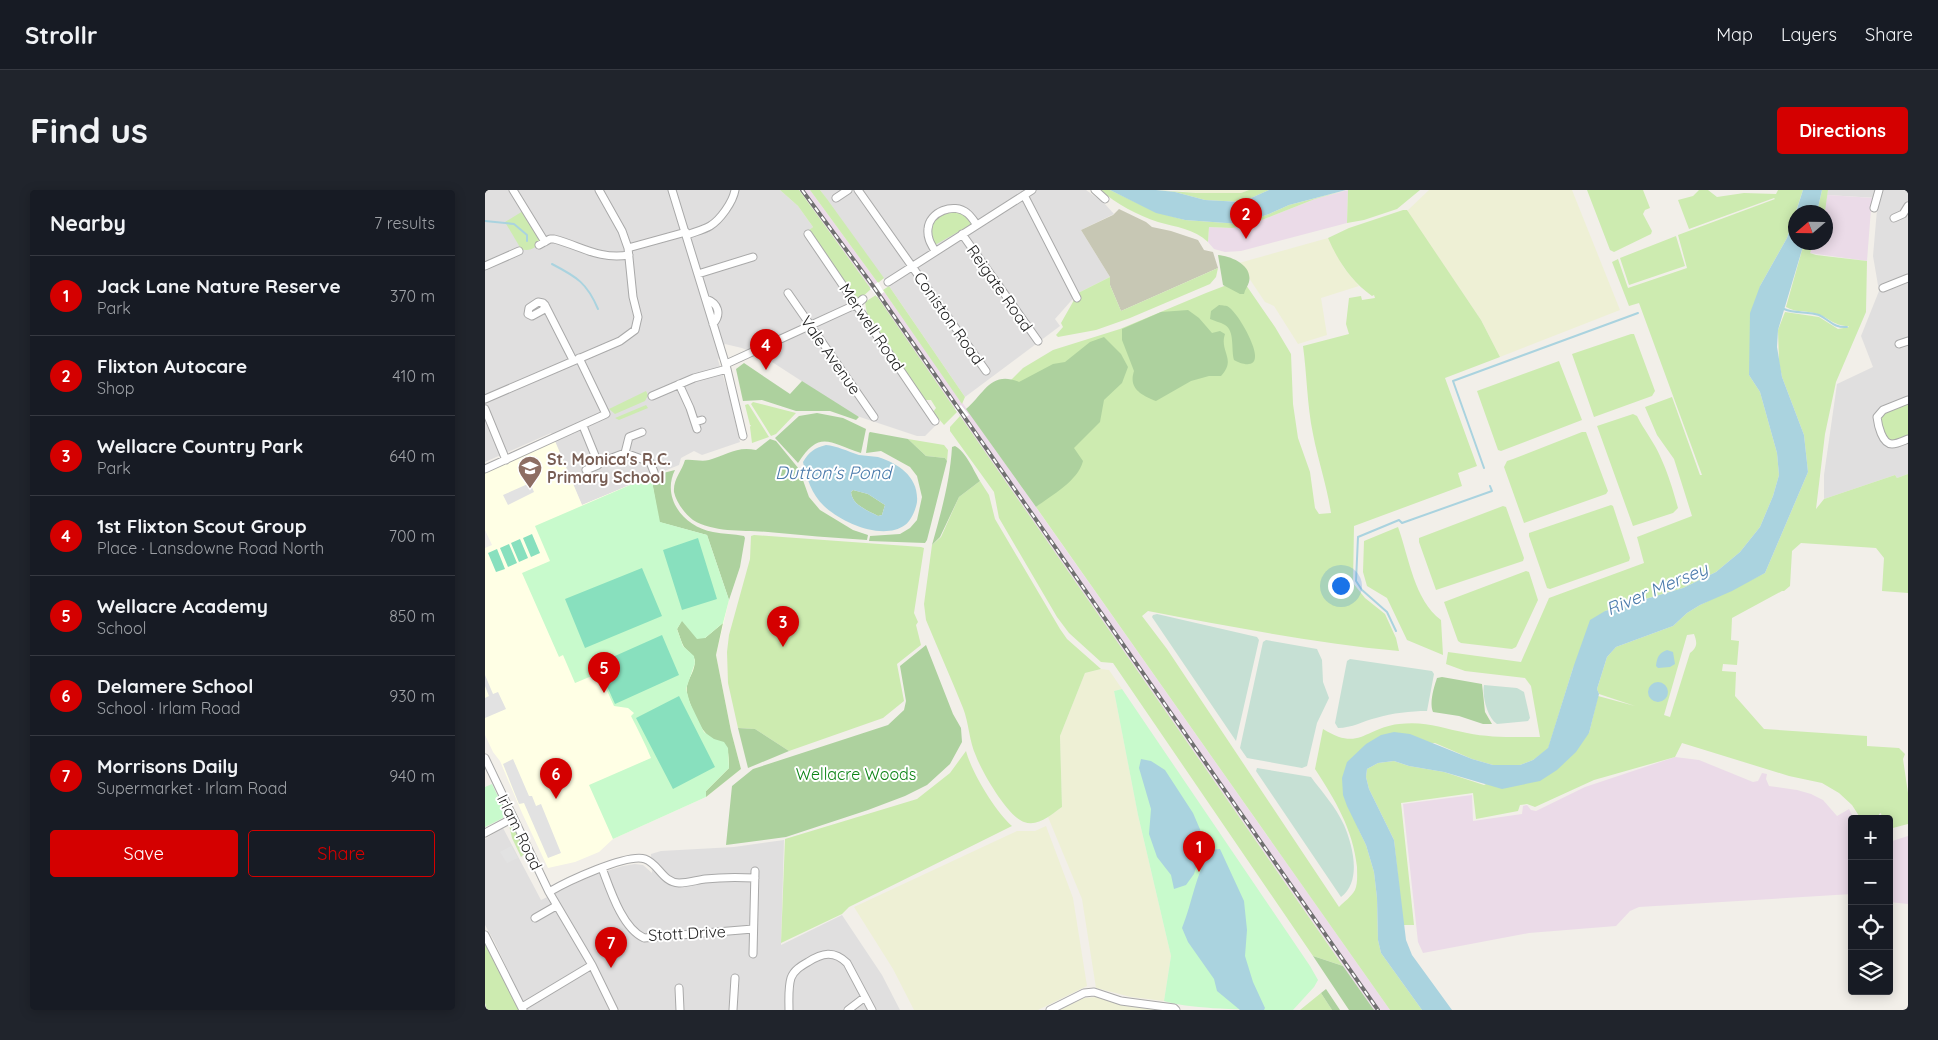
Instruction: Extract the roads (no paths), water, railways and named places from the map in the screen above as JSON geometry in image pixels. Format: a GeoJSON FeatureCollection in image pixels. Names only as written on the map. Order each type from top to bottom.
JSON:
{"type":"FeatureCollection","features":[{"type":"Feature","properties":{"kind":"street"},"geometry":{"type":"LineString","coordinates":[[513,190],[542,243],[554,239],[594,253],[617,257],[628,251],[709,227],[715,223],[734,193]]}},
{"type":"Feature","properties":{"kind":"street"},"geometry":{"type":"LineString","coordinates":[[485,399],[612,345],[635,330],[638,323],[628,251],[621,231],[599,190]]}},
{"type":"Feature","properties":{"kind":"street"},"geometry":{"type":"LineString","coordinates":[[672,190],[706,299],[714,303],[717,308],[718,317],[713,324],[727,367],[743,436]]}},
{"type":"Feature","properties":{"kind":"street"},"geometry":{"type":"LineString","coordinates":[[836,198],[848,190]]}},
{"type":"Feature","properties":{"kind":"street","name":"Coniston Road"},"geometry":{"type":"LineString","coordinates":[[858,190],[986,371]]}},
{"type":"Feature","properties":{"kind":"street"},"geometry":{"type":"LineString","coordinates":[[888,282],[1032,190]]}},
{"type":"Feature","properties":{"kind":"street"},"geometry":{"type":"LineString","coordinates":[[1095,190],[1105,198]]}},
{"type":"Feature","properties":{"kind":"street"},"geometry":{"type":"LineString","coordinates":[[1874,208],[1879,190]]}},
{"type":"Feature","properties":{"kind":"street"},"geometry":{"type":"LineString","coordinates":[[1023,195],[1077,298]]}},
{"type":"Feature","properties":{"kind":"street"},"geometry":{"type":"LineString","coordinates":[[1894,218],[1905,217],[1908,206]]}},
{"type":"Feature","properties":{"kind":"street"},"geometry":{"type":"LineString","coordinates":[[935,251],[930,242],[928,229],[932,218],[941,211],[951,208],[962,210],[977,225]]}},
{"type":"Feature","properties":{"kind":"street","name":"Merwell Road"},"geometry":{"type":"LineString","coordinates":[[808,234],[860,301],[935,421]]}},
{"type":"Feature","properties":{"kind":"street","name":"Reigate Road"},"geometry":{"type":"LineString","coordinates":[[962,234],[1037,341]]}},
{"type":"Feature","properties":{"kind":"street"},"geometry":{"type":"LineString","coordinates":[[485,266],[519,251]]}},
{"type":"Feature","properties":{"kind":"street"},"geometry":{"type":"LineString","coordinates":[[699,274],[753,257]]}},
{"type":"Feature","properties":{"kind":"street"},"geometry":{"type":"LineString","coordinates":[[1883,288],[1892,282],[1908,278]]}},
{"type":"Feature","properties":{"kind":"street","name":"Vale Avenue"},"geometry":{"type":"LineString","coordinates":[[788,293],[874,417]]}},
{"type":"Feature","properties":{"kind":"street"},"geometry":{"type":"LineString","coordinates":[[652,396],[727,367],[860,301]]}},
{"type":"Feature","properties":{"kind":"street"},"geometry":{"type":"LineString","coordinates":[[485,469],[606,414],[545,304]]}},
{"type":"Feature","properties":{"kind":"street"},"geometry":{"type":"LineString","coordinates":[[1899,344],[1908,341]]}},
{"type":"Feature","properties":{"kind":"street"},"geometry":{"type":"LineString","coordinates":[[679,384],[698,424]]}},
{"type":"Feature","properties":{"kind":"street"},"geometry":{"type":"LineString","coordinates":[[1908,400],[1883,410],[1877,417],[1884,438],[1889,443],[1894,444],[1908,439]]}},
{"type":"Feature","properties":{"kind":"street"},"geometry":{"type":"LineString","coordinates":[[485,409],[506,460]]}},
{"type":"Feature","properties":{"kind":"street"},"geometry":{"type":"LineString","coordinates":[[583,426],[600,461]]}},
{"type":"Feature","properties":{"kind":"street"},"geometry":{"type":"LineString","coordinates":[[625,452],[629,437],[641,432]]}},
{"type":"Feature","properties":{"kind":"street"},"geometry":{"type":"LineString","coordinates":[[586,470],[600,461],[625,452],[650,462],[655,472]]}},
{"type":"Feature","properties":{"kind":"street","name":"Irlam Road"},"geometry":{"type":"LineString","coordinates":[[485,758],[556,906],[591,965],[614,1010]]}},
{"type":"Feature","properties":{"kind":"street"},"geometry":{"type":"LineString","coordinates":[[485,833],[513,818]]}},
{"type":"Feature","properties":{"kind":"street"},"geometry":{"type":"LineString","coordinates":[[549,892],[602,868],[620,862],[643,859],[647,860],[667,878],[679,883],[755,875],[753,954]]}},
{"type":"Feature","properties":{"kind":"street","name":"Stott Drive"},"geometry":{"type":"LineString","coordinates":[[602,868],[619,910],[635,932],[644,938],[753,929]]}},
{"type":"Feature","properties":{"kind":"street"},"geometry":{"type":"LineString","coordinates":[[535,918],[556,906]]}},
{"type":"Feature","properties":{"kind":"street"},"geometry":{"type":"LineString","coordinates":[[485,935],[522,1008],[591,965]]}},
{"type":"Feature","properties":{"kind":"street"},"geometry":{"type":"LineString","coordinates":[[789,1010],[789,986],[794,972],[823,954],[835,955],[847,963],[872,1010]]}},
{"type":"Feature","properties":{"kind":"street"},"geometry":{"type":"LineString","coordinates":[[733,1010],[735,978]]}},
{"type":"Feature","properties":{"kind":"street"},"geometry":{"type":"LineString","coordinates":[[679,988],[680,1010]]}},
{"type":"Feature","properties":{"kind":"street"},"geometry":{"type":"LineString","coordinates":[[1050,1010],[1084,993],[1094,992],[1121,1001],[1175,1009]]}},
{"type":"Feature","properties":{"kind":"street"},"geometry":{"type":"LineString","coordinates":[[848,1010],[865,997]]}},
{"type":"Feature","properties":{"kind":"water"},"geometry":{"type":"Polygon","coordinates":[[[1110,190],[1156,190],[1175,192],[1205,200],[1242,202],[1269,190],[1346,190],[1289,205],[1240,224],[1185,220],[1156,213],[1110,190]]]}},
{"type":"Feature","properties":{"kind":"water"},"geometry":{"type":"Polygon","coordinates":[[[1803,190],[1822,190],[1819,205],[1798,205],[1803,190]]]}},
{"type":"Feature","properties":{"kind":"water"},"geometry":{"type":"Polygon","coordinates":[[[1788,235],[1788,250],[1802,250],[1778,330],[1777,347],[1782,377],[1804,435],[1808,472],[1765,573],[1732,591],[1700,605],[1687,613],[1673,626],[1616,647],[1607,657],[1597,689],[1599,694],[1589,733],[1576,752],[1557,770],[1540,781],[1502,789],[1444,772],[1409,766],[1394,761],[1378,763],[1367,769],[1366,777],[1369,789],[1394,840],[1406,940],[1412,955],[1452,1010],[1422,1010],[1381,953],[1378,940],[1374,872],[1366,845],[1343,795],[1342,778],[1347,762],[1366,744],[1381,735],[1394,732],[1410,734],[1472,759],[1493,765],[1520,765],[1533,760],[1548,748],[1590,620],[1605,611],[1683,588],[1716,572],[1740,552],[1760,527],[1773,496],[1779,475],[1777,453],[1760,392],[1749,375],[1750,313],[1760,286],[1788,235]]]}},
{"type":"Feature","properties":{"kind":"water","name":"Dutton's Pond"},"geometry":{"type":"Polygon","coordinates":[[[826,445],[859,455],[878,457],[893,463],[906,473],[915,485],[917,493],[916,508],[907,523],[896,529],[874,531],[852,524],[824,506],[810,486],[803,462],[812,451],[826,445]],[[853,490],[851,492],[854,500],[861,507],[878,516],[882,515],[885,505],[868,494],[853,490]]]}},
{"type":"Feature","properties":{"kind":"water"},"geometry":{"type":"Polygon","coordinates":[[[1667,650],[1673,652],[1675,664],[1670,667],[1658,668],[1656,666],[1660,654],[1667,650]]]}},
{"type":"Feature","properties":{"kind":"water"},"geometry":{"type":"Polygon","coordinates":[[[1658,682],[1665,685],[1668,692],[1665,699],[1658,702],[1651,699],[1648,692],[1651,685],[1658,682]]]}},
{"type":"Feature","properties":{"kind":"water"},"geometry":{"type":"Polygon","coordinates":[[[1141,759],[1151,761],[1165,770],[1193,813],[1202,834],[1202,849],[1194,874],[1186,885],[1174,889],[1171,875],[1157,857],[1149,834],[1151,809],[1139,768],[1141,759]]]}},
{"type":"Feature","properties":{"kind":"water"},"geometry":{"type":"Polygon","coordinates":[[[1220,849],[1244,901],[1247,930],[1245,956],[1253,982],[1265,1008],[1264,1010],[1240,1010],[1217,991],[1214,979],[1188,942],[1182,928],[1201,869],[1211,850],[1220,849]]]}},
{"type":"Feature","properties":{"kind":"waterway"},"geometry":{"type":"LineString","coordinates":[[485,221],[514,224],[527,235],[527,241]]}},
{"type":"Feature","properties":{"kind":"waterway"},"geometry":{"type":"LineString","coordinates":[[552,264],[580,282],[590,293],[598,309]]}},
{"type":"Feature","properties":{"kind":"waterway"},"geometry":{"type":"LineString","coordinates":[[1784,309],[1819,315],[1835,325],[1847,327]]}},
{"type":"Feature","properties":{"kind":"waterway"},"geometry":{"type":"LineString","coordinates":[[1484,468],[1453,381],[1638,313]]}},
{"type":"Feature","properties":{"kind":"waterway"},"geometry":{"type":"LineString","coordinates":[[1396,631],[1387,612],[1362,590],[1356,581],[1358,537],[1399,520],[1402,523],[1492,491],[1490,486]]}},
{"type":"Feature","properties":{"kind":"railway"},"geometry":{"type":"LineString","coordinates":[[802,190],[873,286],[1378,1010]]}},
{"type":"Feature","properties":{"kind":"place","name":"Flixton Autocare"},"geometry":{"type":"Point","coordinates":[1246,239]}},
{"type":"Feature","properties":{"kind":"place","name":"1st Flixton Scout Group"},"geometry":{"type":"Point","coordinates":[766,370]}},
{"type":"Feature","properties":{"kind":"place","name":"St. Monica's R.C. Primary School"},"geometry":{"type":"Point","coordinates":[530,489]}},
{"type":"Feature","properties":{"kind":"place","name":"Wellacre Country Park"},"geometry":{"type":"Point","coordinates":[783,647]}},
{"type":"Feature","properties":{"kind":"place","name":"Wellacre Academy"},"geometry":{"type":"Point","coordinates":[604,693]}},
{"type":"Feature","properties":{"kind":"place","name":"Delamere School"},"geometry":{"type":"Point","coordinates":[556,799]}},
{"type":"Feature","properties":{"kind":"place","name":"Jack Lane Nature Reserve"},"geometry":{"type":"Point","coordinates":[1199,872]}},
{"type":"Feature","properties":{"kind":"place","name":"Morrisons Daily"},"geometry":{"type":"Point","coordinates":[611,968]}},
{"type":"Feature","properties":{"kind":"water label","name":"River Mersey"},"geometry":{"type":"Point","coordinates":[1657,589]}},
{"type":"Feature","properties":{"kind":"park label","name":"Wellacre Woods"},"geometry":{"type":"Point","coordinates":[856,774]}}]}
